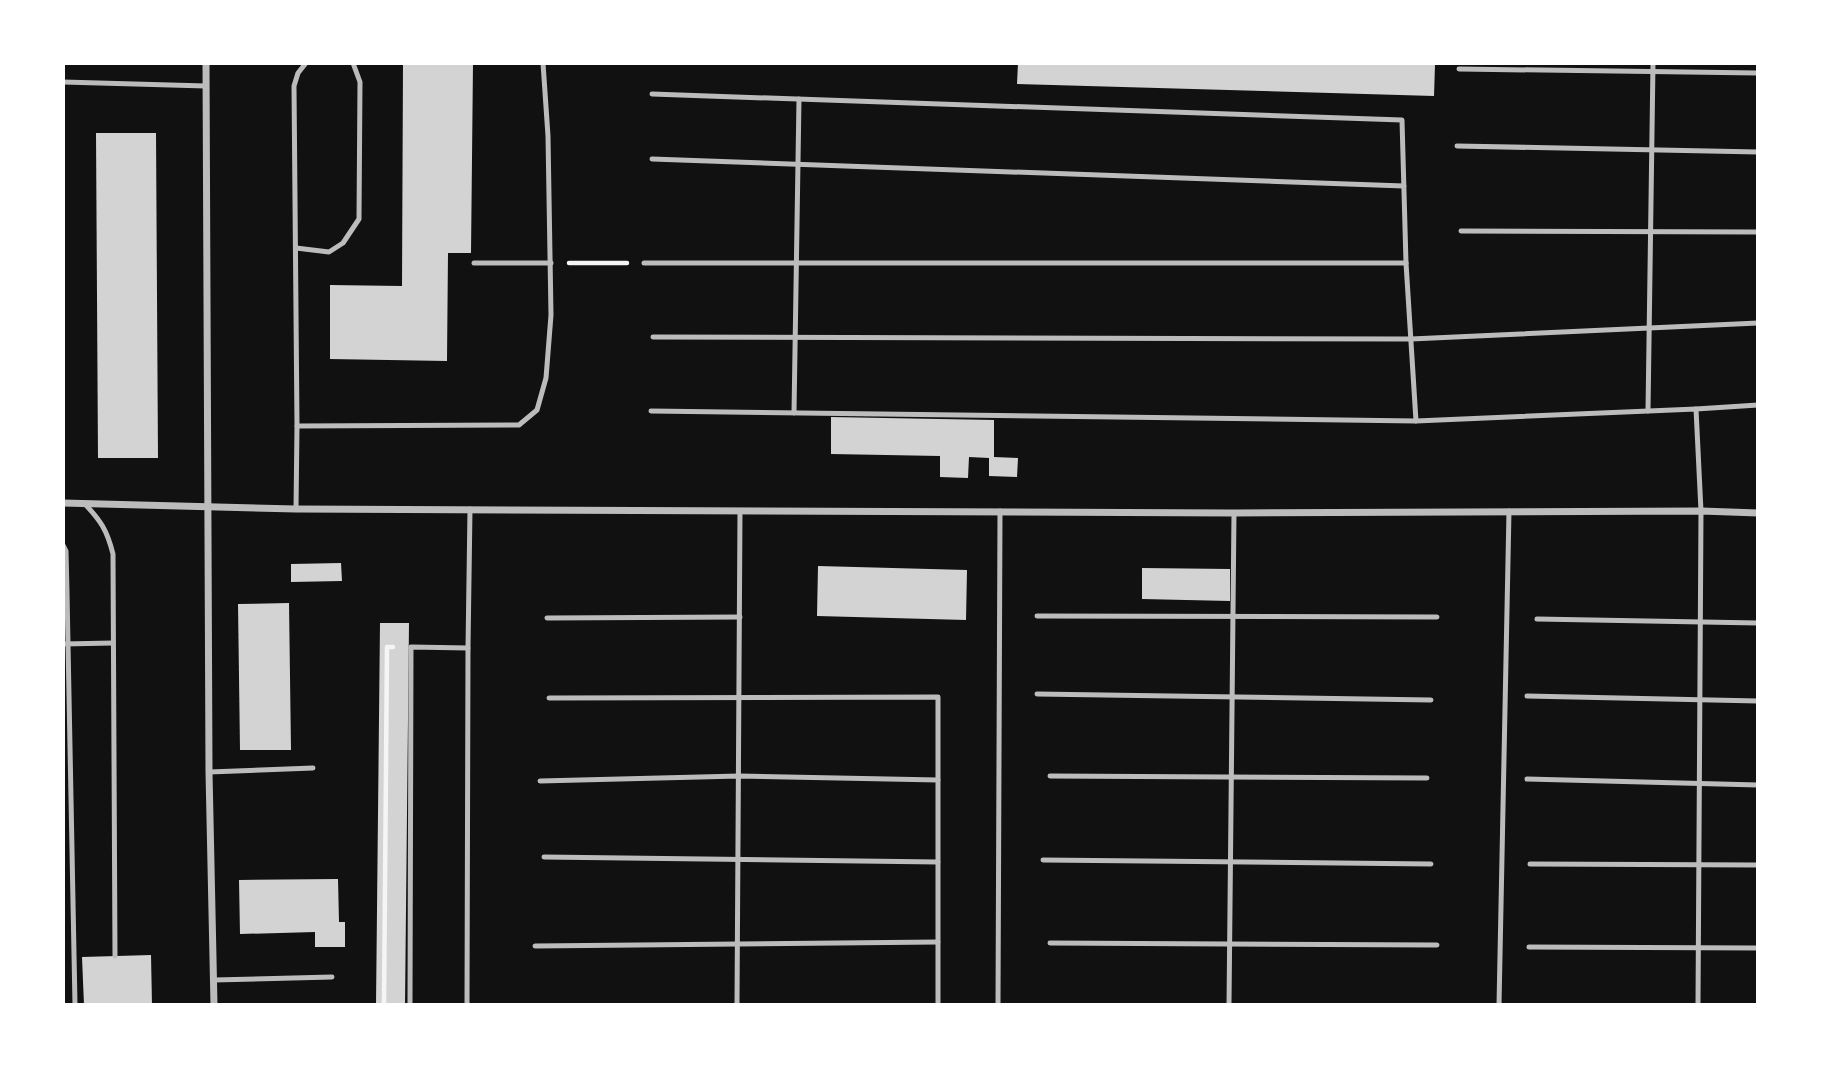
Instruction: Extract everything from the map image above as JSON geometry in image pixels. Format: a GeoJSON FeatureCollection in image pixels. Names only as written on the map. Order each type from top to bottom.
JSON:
{"type":"FeatureCollection","features":[{"type":"Feature","properties":{"kind":"street"},"geometry":{"type":"LineString","coordinates":[[206,63],[209,772],[214,1005]]}},
{"type":"Feature","properties":{"kind":"street"},"geometry":{"type":"LineString","coordinates":[[63,503],[296,509],[1758,513]]}},
{"type":"Feature","properties":{"kind":"lane"},"geometry":{"type":"LineString","coordinates":[[296,509],[294,86],[298,73],[306,63]]}},
{"type":"Feature","properties":{"kind":"lane"},"geometry":{"type":"LineString","coordinates":[[296,248],[329,252],[343,243],[359,219],[360,82],[353,63]]}},
{"type":"Feature","properties":{"kind":"lane"},"geometry":{"type":"LineString","coordinates":[[297,426],[519,425],[537,410],[546,378],[551,315],[548,136],[543,63]]}},
{"type":"Feature","properties":{"kind":"lane"},"geometry":{"type":"LineString","coordinates":[[1648,411],[1653,63]]}},
{"type":"Feature","properties":{"kind":"lane"},"geometry":{"type":"LineString","coordinates":[[1459,69],[1758,73]]}},
{"type":"Feature","properties":{"kind":"lane"},"geometry":{"type":"LineString","coordinates":[[63,82],[206,86]]}},
{"type":"Feature","properties":{"kind":"lane"},"geometry":{"type":"LineString","coordinates":[[652,94],[1402,120],[1406,263],[1416,421]]}},
{"type":"Feature","properties":{"kind":"lane"},"geometry":{"type":"LineString","coordinates":[[793,412],[799,99]]}},
{"type":"Feature","properties":{"kind":"lane"},"geometry":{"type":"LineString","coordinates":[[1457,146],[1758,152]]}},
{"type":"Feature","properties":{"kind":"lane"},"geometry":{"type":"LineString","coordinates":[[652,159],[1404,186]]}},
{"type":"Feature","properties":{"kind":"lane"},"geometry":{"type":"LineString","coordinates":[[1461,231],[1758,232]]}},
{"type":"Feature","properties":{"kind":"lane"},"geometry":{"type":"LineString","coordinates":[[474,263],[551,263]]}},
{"type":"Feature","properties":{"kind":"lane"},"geometry":{"type":"LineString","coordinates":[[644,263],[1406,263]]}},
{"type":"Feature","properties":{"kind":"lane"},"geometry":{"type":"LineString","coordinates":[[653,337],[1411,339],[1758,323]]}},
{"type":"Feature","properties":{"kind":"lane"},"geometry":{"type":"LineString","coordinates":[[651,411],[1416,421],[1758,405]]}},
{"type":"Feature","properties":{"kind":"lane"},"geometry":{"type":"LineString","coordinates":[[1696,409],[1701,511],[1698,1005]]}},
{"type":"Feature","properties":{"kind":"lane"},"geometry":{"type":"LineString","coordinates":[[84,503],[107,532],[113,554],[115,956]]}},
{"type":"Feature","properties":{"kind":"lane"},"geometry":{"type":"LineString","coordinates":[[467,1005],[470,509]]}},
{"type":"Feature","properties":{"kind":"lane"},"geometry":{"type":"LineString","coordinates":[[998,1005],[1000,510]]}},
{"type":"Feature","properties":{"kind":"lane"},"geometry":{"type":"LineString","coordinates":[[737,1005],[740,511]]}},
{"type":"Feature","properties":{"kind":"lane"},"geometry":{"type":"LineString","coordinates":[[1499,1005],[1509,511]]}},
{"type":"Feature","properties":{"kind":"lane"},"geometry":{"type":"LineString","coordinates":[[1229,1005],[1234,513]]}},
{"type":"Feature","properties":{"kind":"lane"},"geometry":{"type":"LineString","coordinates":[[63,545],[66,551],[75,1005]]}},
{"type":"Feature","properties":{"kind":"lane"},"geometry":{"type":"LineString","coordinates":[[1037,616],[1437,617]]}},
{"type":"Feature","properties":{"kind":"lane"},"geometry":{"type":"LineString","coordinates":[[547,618],[740,617]]}},
{"type":"Feature","properties":{"kind":"lane"},"geometry":{"type":"LineString","coordinates":[[1537,619],[1758,623]]}},
{"type":"Feature","properties":{"kind":"lane"},"geometry":{"type":"LineString","coordinates":[[66,644],[113,643]]}},
{"type":"Feature","properties":{"kind":"lane"},"geometry":{"type":"LineString","coordinates":[[410,1005],[411,648],[468,648]]}},
{"type":"Feature","properties":{"kind":"lane"},"geometry":{"type":"LineString","coordinates":[[1037,694],[1431,700]]}},
{"type":"Feature","properties":{"kind":"lane"},"geometry":{"type":"LineString","coordinates":[[1527,696],[1758,701]]}},
{"type":"Feature","properties":{"kind":"lane"},"geometry":{"type":"LineString","coordinates":[[549,698],[938,697],[938,1005]]}},
{"type":"Feature","properties":{"kind":"lane"},"geometry":{"type":"LineString","coordinates":[[209,772],[313,768]]}},
{"type":"Feature","properties":{"kind":"lane"},"geometry":{"type":"LineString","coordinates":[[540,781],[739,776],[938,780]]}},
{"type":"Feature","properties":{"kind":"lane"},"geometry":{"type":"LineString","coordinates":[[1050,776],[1427,778]]}},
{"type":"Feature","properties":{"kind":"lane"},"geometry":{"type":"LineString","coordinates":[[1527,779],[1758,785]]}},
{"type":"Feature","properties":{"kind":"lane"},"geometry":{"type":"LineString","coordinates":[[544,857],[938,862]]}},
{"type":"Feature","properties":{"kind":"lane"},"geometry":{"type":"LineString","coordinates":[[1043,860],[1432,864]]}},
{"type":"Feature","properties":{"kind":"lane"},"geometry":{"type":"LineString","coordinates":[[1530,864],[1758,865]]}},
{"type":"Feature","properties":{"kind":"lane"},"geometry":{"type":"LineString","coordinates":[[535,946],[938,942]]}},
{"type":"Feature","properties":{"kind":"lane"},"geometry":{"type":"LineString","coordinates":[[1051,943],[1437,945]]}},
{"type":"Feature","properties":{"kind":"lane"},"geometry":{"type":"LineString","coordinates":[[1529,947],[1758,948]]}},
{"type":"Feature","properties":{"kind":"lane"},"geometry":{"type":"LineString","coordinates":[[214,980],[332,976]]}},
{"type":"Feature","properties":{"kind":"path"},"geometry":{"type":"LineString","coordinates":[[551,263],[644,263]]}},
{"type":"Feature","properties":{"kind":"path"},"geometry":{"type":"LineString","coordinates":[[384,1005],[387,647],[411,648]]}},
{"type":"Feature","properties":{"kind":"building"},"geometry":{"type":"Polygon","coordinates":[[[403,63],[473,63],[471,253],[448,253],[447,361],[330,359],[330,285],[402,286],[403,63]]]}},
{"type":"Feature","properties":{"kind":"building"},"geometry":{"type":"Polygon","coordinates":[[[1018,63],[1435,64],[1434,96],[1017,84],[1018,63]]]}},
{"type":"Feature","properties":{"kind":"building"},"geometry":{"type":"Polygon","coordinates":[[[96,133],[156,133],[158,458],[98,458],[96,133]]]}},
{"type":"Feature","properties":{"kind":"building"},"geometry":{"type":"Polygon","coordinates":[[[831,417],[994,420],[994,457],[1018,458],[1017,477],[989,476],[989,458],[969,457],[968,478],[940,477],[940,456],[831,454],[831,417]]]}},
{"type":"Feature","properties":{"kind":"building"},"geometry":{"type":"Polygon","coordinates":[[[341,563],[342,581],[291,582],[291,564],[341,563]]]}},
{"type":"Feature","properties":{"kind":"building"},"geometry":{"type":"Polygon","coordinates":[[[818,566],[967,570],[966,620],[817,616],[818,566]]]}},
{"type":"Feature","properties":{"kind":"building"},"geometry":{"type":"Polygon","coordinates":[[[1142,568],[1230,569],[1230,601],[1142,599],[1142,568]]]}},
{"type":"Feature","properties":{"kind":"building"},"geometry":{"type":"Polygon","coordinates":[[[289,603],[291,750],[240,750],[238,604],[289,603]]]}},
{"type":"Feature","properties":{"kind":"building"},"geometry":{"type":"Polygon","coordinates":[[[380,623],[409,623],[405,1005],[376,1005],[380,623]]]}},
{"type":"Feature","properties":{"kind":"building"},"geometry":{"type":"Polygon","coordinates":[[[338,879],[339,922],[345,922],[345,947],[315,947],[315,932],[240,934],[239,880],[338,879]]]}},
{"type":"Feature","properties":{"kind":"building"},"geometry":{"type":"Polygon","coordinates":[[[151,955],[152,1005],[84,1005],[82,957],[151,955]]]}}]}
